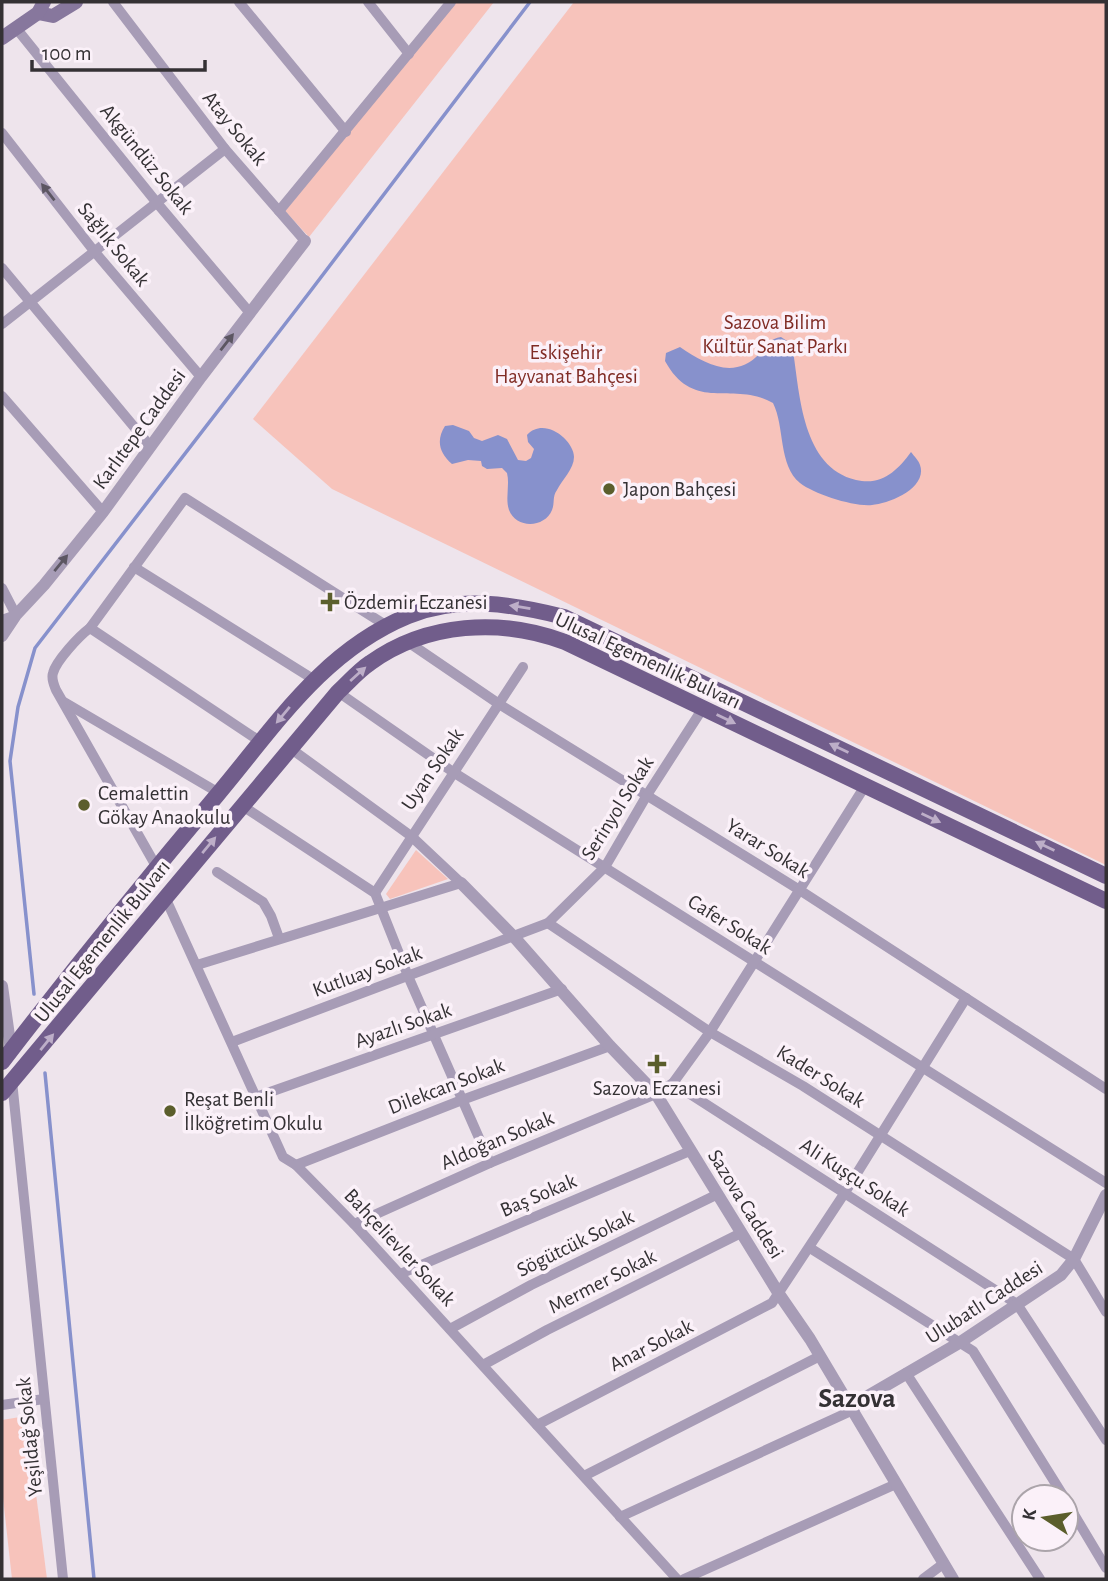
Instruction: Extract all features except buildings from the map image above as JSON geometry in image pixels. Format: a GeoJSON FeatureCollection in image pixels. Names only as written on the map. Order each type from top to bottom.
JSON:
{"type":"FeatureCollection","features":[{"type":"Feature","properties":{"kind":"main road"},"geometry":{"type":"LineString","coordinates":[[2,38],[16,28],[37,5],[53,16],[76,2]]}},
{"type":"Feature","properties":{"kind":"main road","name":"Ulusal Egemenlik Bulvarı"},"geometry":{"type":"LineString","coordinates":[[6,1056],[156,866],[313,679],[357,643],[387,626],[410,615],[452,604],[492,603],[530,608],[564,617],[1106,876]]}},
{"type":"Feature","properties":{"kind":"main road","name":"Ulusal Egemenlik Bulvarı"},"geometry":{"type":"LineString","coordinates":[[7,1087],[338,692],[370,663],[408,642],[442,631],[470,626],[537,632],[565,642],[1106,901]]}},
{"type":"Feature","properties":{"kind":"main road"},"geometry":{"type":"LineString","coordinates":[[156,866],[165,897]]}},
{"type":"Feature","properties":{"kind":"street","name":"Atay Sokak"},"geometry":{"type":"LineString","coordinates":[[113,2],[225,149],[305,241]]}},
{"type":"Feature","properties":{"kind":"street"},"geometry":{"type":"LineString","coordinates":[[239,2],[345,132]]}},
{"type":"Feature","properties":{"kind":"street"},"geometry":{"type":"LineString","coordinates":[[368,2],[409,54]]}},
{"type":"Feature","properties":{"kind":"street"},"geometry":{"type":"LineString","coordinates":[[279,211],[451,2]]}},
{"type":"Feature","properties":{"kind":"street","name":"Akgündüz Sokak"},"geometry":{"type":"LineString","coordinates":[[16,28],[250,313]]}},
{"type":"Feature","properties":{"kind":"street","name":"Sağlık Sokak"},"geometry":{"type":"LineString","coordinates":[[2,133],[94,251],[201,377]]}},
{"type":"Feature","properties":{"kind":"street"},"geometry":{"type":"LineString","coordinates":[[2,324],[225,149]]}},
{"type":"Feature","properties":{"kind":"street","name":"Karlıtepe Caddesi"},"geometry":{"type":"LineString","coordinates":[[2,636],[16,614],[44,585],[103,512],[201,377],[305,241]]}},
{"type":"Feature","properties":{"kind":"street"},"geometry":{"type":"LineString","coordinates":[[2,268],[150,446]]}},
{"type":"Feature","properties":{"kind":"street"},"geometry":{"type":"LineString","coordinates":[[2,396],[103,512]]}},
{"type":"Feature","properties":{"kind":"street"},"geometry":{"type":"LineString","coordinates":[[156,866],[52,682],[53,672],[80,635],[90,628],[185,498],[387,626]]}},
{"type":"Feature","properties":{"kind":"street"},"geometry":{"type":"LineString","coordinates":[[134,567],[313,679]]}},
{"type":"Feature","properties":{"kind":"street"},"geometry":{"type":"LineString","coordinates":[[2,588],[16,614],[2,620]]}},
{"type":"Feature","properties":{"kind":"street"},"geometry":{"type":"LineString","coordinates":[[90,628],[261,742]]}},
{"type":"Feature","properties":{"kind":"street","name":"Yarar Sokak"},"geometry":{"type":"LineString","coordinates":[[408,642],[499,704],[798,890],[1106,1089]]}},
{"type":"Feature","properties":{"kind":"street","name":"Uyan Sokak"},"geometry":{"type":"LineString","coordinates":[[375,893],[523,667]]}},
{"type":"Feature","properties":{"kind":"street","name":"Cafer Sokak"},"geometry":{"type":"LineString","coordinates":[[338,692],[453,772],[1106,1183]]}},
{"type":"Feature","properties":{"kind":"street"},"geometry":{"type":"LineString","coordinates":[[63,701],[219,793]]}},
{"type":"Feature","properties":{"kind":"street","name":"Serinyol Sokak"},"geometry":{"type":"LineString","coordinates":[[515,937],[548,923],[605,867],[703,708]]}},
{"type":"Feature","properties":{"kind":"street"},"geometry":{"type":"LineString","coordinates":[[290,748],[411,836],[461,883]]}},
{"type":"Feature","properties":{"kind":"street"},"geometry":{"type":"LineString","coordinates":[[673,1083],[710,1032],[865,786]]}},
{"type":"Feature","properties":{"kind":"street"},"geometry":{"type":"LineString","coordinates":[[241,805],[375,893],[490,1164]]}},
{"type":"Feature","properties":{"kind":"street"},"geometry":{"type":"LineString","coordinates":[[217,872],[263,902],[279,938]]}},
{"type":"Feature","properties":{"kind":"street"},"geometry":{"type":"LineString","coordinates":[[197,965],[461,883]]}},
{"type":"Feature","properties":{"kind":"street","name":"Sazova Caddesi"},"geometry":{"type":"LineString","coordinates":[[461,883],[515,937],[610,1046],[656,1094],[820,1356],[953,1579]]}},
{"type":"Feature","properties":{"kind":"street","name":"Bahçelievler Sokak"},"geometry":{"type":"LineString","coordinates":[[165,897],[283,1157],[296,1165],[354,1224],[677,1579]]}},
{"type":"Feature","properties":{"kind":"street","name":"Kader Sokak"},"geometry":{"type":"LineString","coordinates":[[548,923],[710,1032],[803,1086],[1074,1259]]}},
{"type":"Feature","properties":{"kind":"street","name":"Kutluay Sokak"},"geometry":{"type":"LineString","coordinates":[[232,1042],[515,937]]}},
{"type":"Feature","properties":{"kind":"street"},"geometry":{"type":"LineString","coordinates":[[2,986],[6,1056]]}},
{"type":"Feature","properties":{"kind":"street","name":"Ayazlı Sokak"},"geometry":{"type":"LineString","coordinates":[[256,1097],[562,989]]}},
{"type":"Feature","properties":{"kind":"street"},"geometry":{"type":"LineString","coordinates":[[779,1294],[966,998]]}},
{"type":"Feature","properties":{"kind":"street","name":"Dilekcan Sokak"},"geometry":{"type":"LineString","coordinates":[[296,1165],[610,1046]]}},
{"type":"Feature","properties":{"kind":"street","name":"Aldoğan Sokak"},"geometry":{"type":"LineString","coordinates":[[354,1224],[656,1094],[673,1083]]}},
{"type":"Feature","properties":{"kind":"street","name":"Ali Kuşçu Sokak"},"geometry":{"type":"LineString","coordinates":[[673,1083],[1017,1304]]}},
{"type":"Feature","properties":{"kind":"street","name":"Yeşildağ Sokak"},"geometry":{"type":"LineString","coordinates":[[7,1087],[63,1579]]}},
{"type":"Feature","properties":{"kind":"street","name":"Baş Sokak"},"geometry":{"type":"LineString","coordinates":[[400,1274],[690,1151]]}},
{"type":"Feature","properties":{"kind":"street","name":"Sögütcük Sokak"},"geometry":{"type":"LineString","coordinates":[[450,1329],[531,1285],[718,1195]]}},
{"type":"Feature","properties":{"kind":"street","name":"Ulubatlı Caddesi"},"geometry":{"type":"LineString","coordinates":[[850,1410],[861,1400],[959,1343],[1054,1281],[1074,1259],[1106,1195]]}},
{"type":"Feature","properties":{"kind":"street","name":"Mermer Sokak"},"geometry":{"type":"LineString","coordinates":[[483,1365],[741,1233]]}},
{"type":"Feature","properties":{"kind":"street"},"geometry":{"type":"LineString","coordinates":[[810,1248],[973,1351],[1055,1483]]}},
{"type":"Feature","properties":{"kind":"street"},"geometry":{"type":"LineString","coordinates":[[1074,1259],[1106,1312]]}},
{"type":"Feature","properties":{"kind":"street","name":"Anar Sokak"},"geometry":{"type":"LineString","coordinates":[[537,1424],[772,1303],[779,1294]]}},
{"type":"Feature","properties":{"kind":"street"},"geometry":{"type":"LineString","coordinates":[[1017,1304],[1106,1440]]}},
{"type":"Feature","properties":{"kind":"street"},"geometry":{"type":"LineString","coordinates":[[584,1476],[820,1356]]}},
{"type":"Feature","properties":{"kind":"street"},"geometry":{"type":"LineString","coordinates":[[906,1373],[1040,1579]]}},
{"type":"Feature","properties":{"kind":"street"},"geometry":{"type":"LineString","coordinates":[[2,1405],[44,1399]]}},
{"type":"Feature","properties":{"kind":"street"},"geometry":{"type":"LineString","coordinates":[[620,1517],[850,1410]]}},
{"type":"Feature","properties":{"kind":"street"},"geometry":{"type":"LineString","coordinates":[[684,1579],[896,1483]]}},
{"type":"Feature","properties":{"kind":"street"},"geometry":{"type":"LineString","coordinates":[[1080,1524],[1106,1568]]}},
{"type":"Feature","properties":{"kind":"street"},"geometry":{"type":"LineString","coordinates":[[923,1579],[943,1564]]}},
{"type":"Feature","properties":{"kind":"green space"},"geometry":{"type":"Polygon","coordinates":[[[456,2],[494,2],[309,237],[285,211],[456,2]]]}},
{"type":"Feature","properties":{"kind":"green space","name":"Sazova Bilim Kültür Sanat Parkı"},"geometry":{"type":"Polygon","coordinates":[[[574,2],[1106,2],[1106,865],[332,489],[253,419],[574,2]]]}},
{"type":"Feature","properties":{"kind":"green space"},"geometry":{"type":"Polygon","coordinates":[[[416,850],[448,879],[390,899],[386,894],[416,850]]]}},
{"type":"Feature","properties":{"kind":"green space"},"geometry":{"type":"Polygon","coordinates":[[[26,1416],[47,1579],[12,1579],[2,1489],[2,1420],[26,1416]]]}},
{"type":"Feature","properties":{"kind":"water"},"geometry":{"type":"Polygon","coordinates":[[[781,337],[793,351],[807,427],[824,461],[838,473],[856,480],[874,481],[894,471],[911,452],[919,463],[921,473],[913,488],[888,502],[864,505],[834,499],[806,487],[788,466],[773,403],[744,394],[702,392],[689,387],[676,377],[665,361],[666,353],[680,347],[710,364],[730,368],[740,366],[760,353],[771,341],[781,337]]]}},
{"type":"Feature","properties":{"kind":"water"},"geometry":{"type":"Polygon","coordinates":[[[453,425],[469,431],[474,438],[482,441],[498,435],[507,439],[518,460],[526,461],[531,458],[534,449],[528,442],[527,435],[534,430],[549,429],[564,438],[573,450],[574,457],[570,470],[555,493],[553,507],[548,516],[530,524],[518,521],[513,516],[508,505],[507,473],[502,468],[487,469],[482,466],[481,461],[468,460],[452,464],[444,455],[440,441],[445,426],[453,425]]]}},
{"type":"Feature","properties":{"kind":"waterway"},"geometry":{"type":"LineString","coordinates":[[34,994],[10,761],[18,707],[35,648],[530,2]]}},
{"type":"Feature","properties":{"kind":"waterway"},"geometry":{"type":"LineString","coordinates":[[45,1073],[94,1579]]}},
{"type":"Feature","properties":{"kind":"place","name":"Japon Bahçesi"},"geometry":{"type":"Point","coordinates":[609,489]}},
{"type":"Feature","properties":{"kind":"place","name":"Özdemir Eczanesi"},"geometry":{"type":"Point","coordinates":[330,602]}},
{"type":"Feature","properties":{"kind":"place","name":"Cemalettin Gökay Anaokulu"},"geometry":{"type":"Point","coordinates":[84,805]}},
{"type":"Feature","properties":{"kind":"place","name":"Sazova Eczanesi"},"geometry":{"type":"Point","coordinates":[657,1064]}},
{"type":"Feature","properties":{"kind":"place","name":"Reşat Benli İlköğretim Okulu"},"geometry":{"type":"Point","coordinates":[170,1111]}},
{"type":"Feature","properties":{"kind":"district","name":"Sazova"},"geometry":{"type":"Point","coordinates":[857,1397]}},
{"type":"Feature","properties":{"kind":"park label","name":"Eskişehir Hayvanat Bahçesi"},"geometry":{"type":"Point","coordinates":[566,364]}}]}
